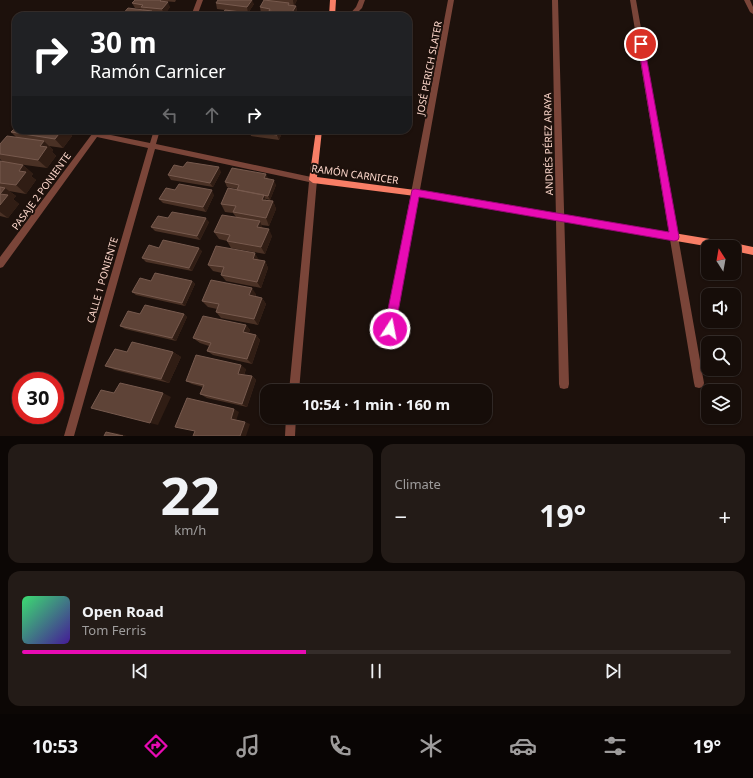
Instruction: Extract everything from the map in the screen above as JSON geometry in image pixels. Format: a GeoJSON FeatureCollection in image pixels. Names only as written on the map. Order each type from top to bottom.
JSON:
{"type":"FeatureCollection","features":[{"type":"Feature","properties":{"kind":"street"},"geometry":{"type":"LineString","coordinates":[[196,12],[200,0]]}},
{"type":"Feature","properties":{"kind":"street"},"geometry":{"type":"LineString","coordinates":[[332,12],[334,0]]}},
{"type":"Feature","properties":{"kind":"street"},"geometry":{"type":"LineString","coordinates":[[355,12],[359,8],[362,0]]}},
{"type":"Feature","properties":{"kind":"street","name":"JOSÉ PERICH SLATER"},"geometry":{"type":"LineString","coordinates":[[390,329],[451,0]]}},
{"type":"Feature","properties":{"kind":"street","name":"ANDRÉS PÉREZ ARAYA"},"geometry":{"type":"LineString","coordinates":[[555,0],[564,384]]}},
{"type":"Feature","properties":{"kind":"street"},"geometry":{"type":"LineString","coordinates":[[633,0],[699,383]]}},
{"type":"Feature","properties":{"kind":"street"},"geometry":{"type":"LineString","coordinates":[[747,0],[753,12]]}},
{"type":"Feature","properties":{"kind":"street","name":"PASAJE 2 PONIENTE"},"geometry":{"type":"LineString","coordinates":[[0,264],[96,134]]}},
{"type":"Feature","properties":{"kind":"street","name":"RAMÓN CARNICER"},"geometry":{"type":"LineString","coordinates":[[105,134],[152,146],[313,180],[415,193],[701,242]]}},
{"type":"Feature","properties":{"kind":"street","name":"CALLE 1 PONIENTE"},"geometry":{"type":"LineString","coordinates":[[69,436],[156,134]]}},
{"type":"Feature","properties":{"kind":"street"},"geometry":{"type":"LineString","coordinates":[[295,384],[319,134]]}},
{"type":"Feature","properties":{"kind":"street","name":"RAMÓN CARNICER"},"geometry":{"type":"LineString","coordinates":[[741,249],[753,251]]}},
{"type":"Feature","properties":{"kind":"street"},"geometry":{"type":"LineString","coordinates":[[290,436],[291,424]]}},
{"type":"Feature","properties":{"kind":"building"},"geometry":{"type":"Polygon","coordinates":[[[135,0],[161,0],[160,1],[168,2],[162,9],[141,7],[143,5],[132,3],[135,0]]]}},
{"type":"Feature","properties":{"kind":"building"},"geometry":{"type":"Polygon","coordinates":[[[218,0],[252,0],[247,7],[216,3],[218,0]]]}},
{"type":"Feature","properties":{"kind":"building"},"geometry":{"type":"Polygon","coordinates":[[[264,0],[289,3],[288,5],[296,6],[292,12],[269,11],[270,9],[260,7],[264,0]]]}},
{"type":"Feature","properties":{"kind":"building"},"geometry":{"type":"Polygon","coordinates":[[[128,8],[152,11],[151,12],[124,12],[128,8]]]}},
{"type":"Feature","properties":{"kind":"building"},"geometry":{"type":"Polygon","coordinates":[[[225,10],[241,12],[224,12],[225,10]]]}},
{"type":"Feature","properties":{"kind":"building"},"geometry":{"type":"Polygon","coordinates":[[[24,134],[59,134],[55,139],[24,134]]]}},
{"type":"Feature","properties":{"kind":"building"},"geometry":{"type":"Polygon","coordinates":[[[7,136],[44,141],[40,146],[47,147],[38,160],[0,154],[0,144],[7,136]]]}},
{"type":"Feature","properties":{"kind":"building"},"geometry":{"type":"Polygon","coordinates":[[[0,161],[23,165],[19,171],[26,172],[16,185],[0,183],[0,161]]]}},
{"type":"Feature","properties":{"kind":"building"},"geometry":{"type":"Polygon","coordinates":[[[187,162],[219,167],[210,183],[168,175],[174,165],[183,167],[187,162]]]}},
{"type":"Feature","properties":{"kind":"building"},"geometry":{"type":"Polygon","coordinates":[[[232,168],[266,174],[264,178],[274,180],[268,196],[237,190],[239,185],[225,182],[232,168]]]}},
{"type":"Feature","properties":{"kind":"building"},"geometry":{"type":"Polygon","coordinates":[[[179,184],[212,190],[203,207],[159,199],[166,188],[175,190],[179,184]]]}},
{"type":"Feature","properties":{"kind":"building"},"geometry":{"type":"Polygon","coordinates":[[[0,187],[5,188],[0,194],[0,187]]]}},
{"type":"Feature","properties":{"kind":"building"},"geometry":{"type":"Polygon","coordinates":[[[228,188],[264,195],[262,200],[273,201],[266,218],[233,212],[236,206],[221,204],[228,188]]]}},
{"type":"Feature","properties":{"kind":"building"},"geometry":{"type":"Polygon","coordinates":[[[0,194],[8,195],[0,205],[0,194]]]}},
{"type":"Feature","properties":{"kind":"building"},"geometry":{"type":"Polygon","coordinates":[[[172,212],[206,218],[197,236],[151,227],[158,216],[168,218],[172,212]]]}},
{"type":"Feature","properties":{"kind":"building"},"geometry":{"type":"Polygon","coordinates":[[[222,215],[260,221],[257,227],[269,229],[261,247],[227,241],[230,235],[214,232],[222,215]]]}},
{"type":"Feature","properties":{"kind":"building"},"geometry":{"type":"Polygon","coordinates":[[[163,240],[199,248],[189,268],[142,258],[149,245],[159,248],[163,240]]]}},
{"type":"Feature","properties":{"kind":"building"},"geometry":{"type":"Polygon","coordinates":[[[216,246],[255,253],[253,259],[265,261],[257,282],[221,275],[224,267],[208,265],[216,246]]]}},
{"type":"Feature","properties":{"kind":"building"},"geometry":{"type":"Polygon","coordinates":[[[155,273],[192,281],[182,303],[132,292],[140,278],[151,281],[155,273]]]}},
{"type":"Feature","properties":{"kind":"building"},"geometry":{"type":"Polygon","coordinates":[[[211,280],[252,288],[249,295],[262,298],[254,319],[216,312],[219,304],[202,301],[211,280]]]}},
{"type":"Feature","properties":{"kind":"building"},"geometry":{"type":"Polygon","coordinates":[[[145,305],[184,314],[172,338],[120,326],[128,311],[140,314],[145,305]]]}},
{"type":"Feature","properties":{"kind":"building"},"geometry":{"type":"Polygon","coordinates":[[[203,316],[246,325],[243,332],[256,335],[247,359],[207,351],[211,343],[193,338],[203,316]]]}},
{"type":"Feature","properties":{"kind":"building"},"geometry":{"type":"Polygon","coordinates":[[[132,342],[173,352],[161,379],[105,366],[115,349],[127,352],[132,342]]]}},
{"type":"Feature","properties":{"kind":"building"},"geometry":{"type":"Polygon","coordinates":[[[196,355],[241,365],[238,374],[252,376],[242,404],[200,394],[204,385],[186,381],[196,355]]]}},
{"type":"Feature","properties":{"kind":"building"},"geometry":{"type":"Polygon","coordinates":[[[120,383],[163,393],[150,423],[91,408],[101,390],[114,393],[120,383]]]}},
{"type":"Feature","properties":{"kind":"building"},"geometry":{"type":"Polygon","coordinates":[[[187,398],[234,409],[231,419],[245,422],[240,436],[193,436],[195,431],[175,427],[187,398]]]}},
{"type":"Feature","properties":{"kind":"building"},"geometry":{"type":"Polygon","coordinates":[[[106,432],[123,436],[104,436],[106,432]]]}},
{"type":"Feature","properties":{"kind":"route"},"geometry":{"type":"LineString","coordinates":[[390,329],[415,193],[674,237],[641,44]]}}]}
